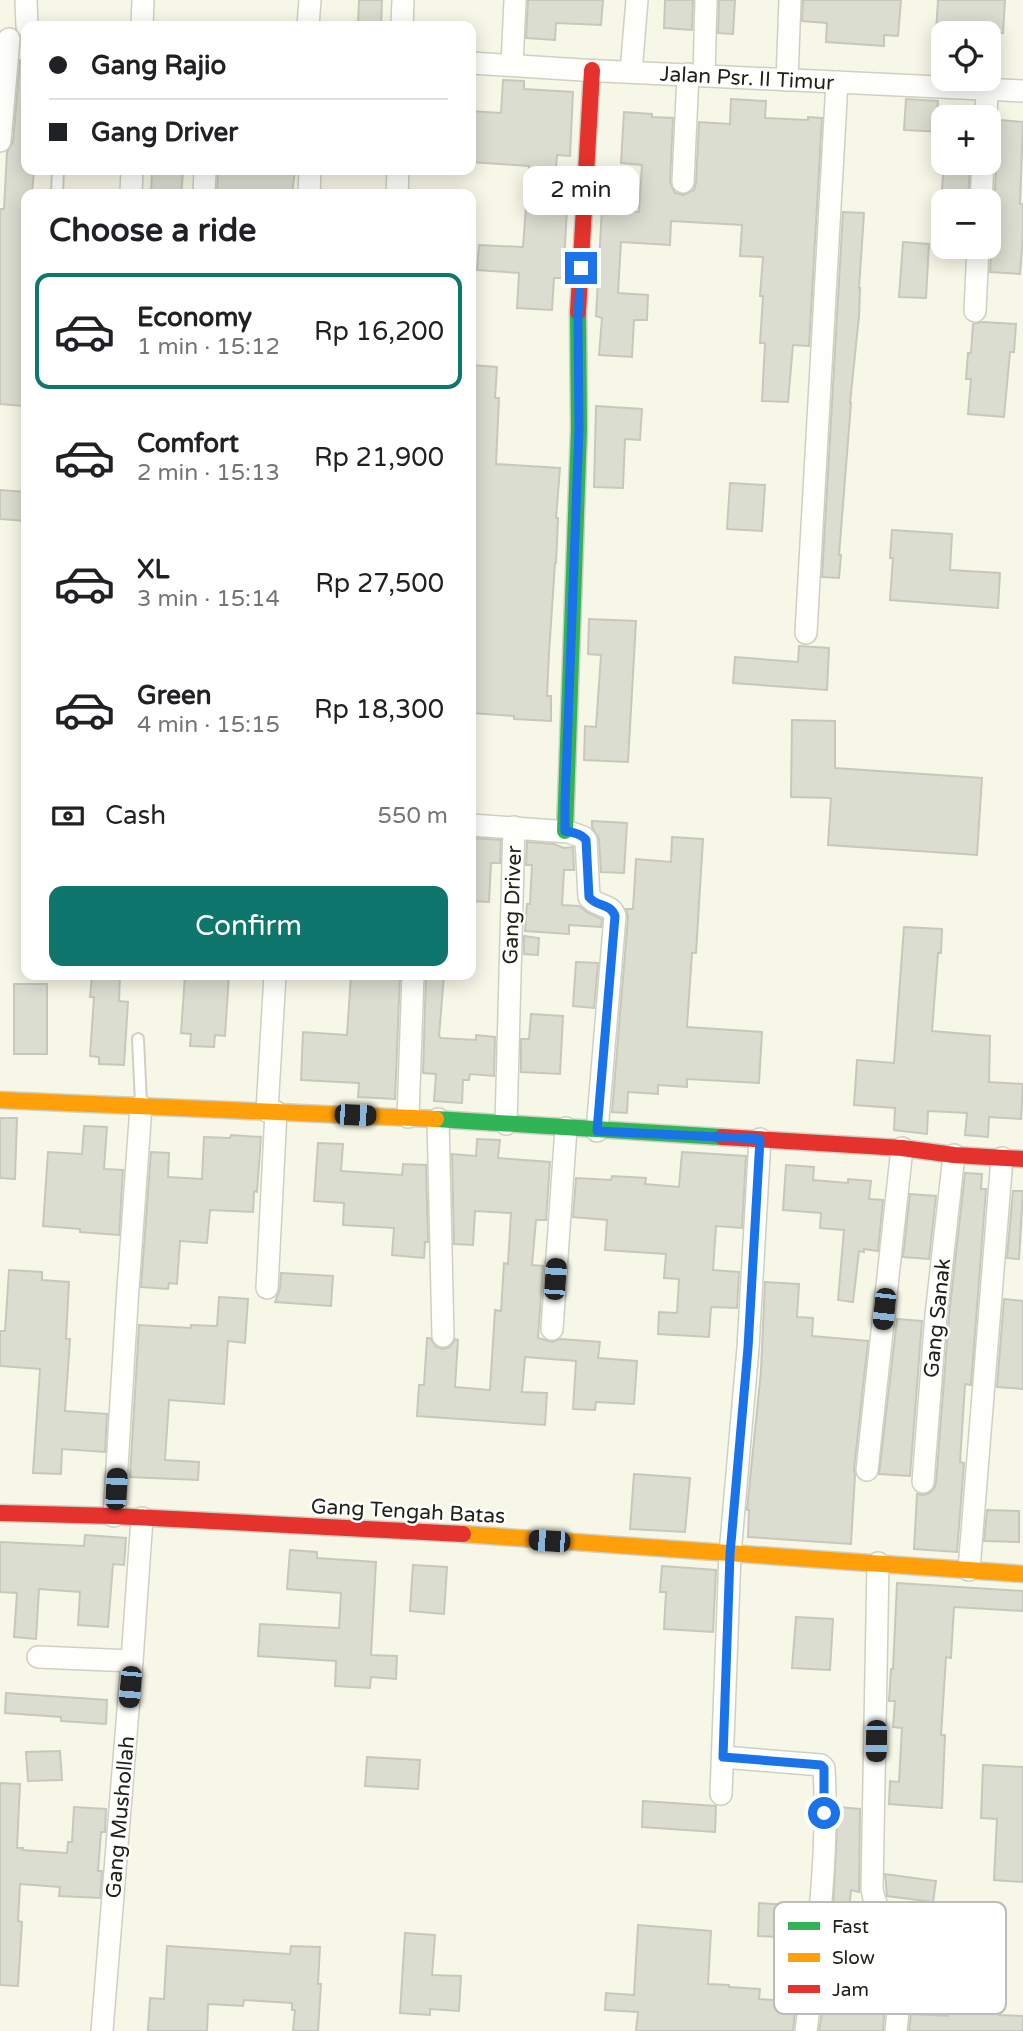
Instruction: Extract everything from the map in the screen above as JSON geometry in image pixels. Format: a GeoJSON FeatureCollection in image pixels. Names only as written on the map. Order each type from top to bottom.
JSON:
{"type":"FeatureCollection","features":[{"type":"Feature","properties":{"kind":"street"},"geometry":{"type":"LineString","coordinates":[[26,0],[27,21]]}},
{"type":"Feature","properties":{"kind":"street"},"geometry":{"type":"LineString","coordinates":[[142,21],[143,0]]}},
{"type":"Feature","properties":{"kind":"street"},"geometry":{"type":"LineString","coordinates":[[308,21],[310,0]]}},
{"type":"Feature","properties":{"kind":"street"},"geometry":{"type":"LineString","coordinates":[[402,0],[402,21]]}},
{"type":"Feature","properties":{"kind":"street"},"geometry":{"type":"LineString","coordinates":[[512,65],[515,0]]}},
{"type":"Feature","properties":{"kind":"street"},"geometry":{"type":"LineString","coordinates":[[631,72],[636,0]]}},
{"type":"Feature","properties":{"kind":"street"},"geometry":{"type":"LineString","coordinates":[[683,182],[706,0]]}},
{"type":"Feature","properties":{"kind":"street"},"geometry":{"type":"LineString","coordinates":[[787,80],[790,0]]}},
{"type":"Feature","properties":{"kind":"street"},"geometry":{"type":"LineString","coordinates":[[0,141],[12,38]]}},
{"type":"Feature","properties":{"kind":"street","name":"Jalan Psr. II Timur"},"geometry":{"type":"LineString","coordinates":[[476,63],[931,87]]}},
{"type":"Feature","properties":{"kind":"street"},"geometry":{"type":"LineString","coordinates":[[592,70],[578,316],[579,429],[565,831],[585,838],[589,897],[594,902],[610,908],[615,916],[597,1131]]}},
{"type":"Feature","properties":{"kind":"street"},"geometry":{"type":"LineString","coordinates":[[806,632],[837,82]]}},
{"type":"Feature","properties":{"kind":"street","name":"Jalan Psr. II Timur"},"geometry":{"type":"LineString","coordinates":[[1001,90],[1023,91]]}},
{"type":"Feature","properties":{"kind":"street"},"geometry":{"type":"LineString","coordinates":[[975,311],[977,259]]}},
{"type":"Feature","properties":{"kind":"street"},"geometry":{"type":"LineString","coordinates":[[476,825],[514,827]]}},
{"type":"Feature","properties":{"kind":"street","name":"Gang Driver"},"geometry":{"type":"LineString","coordinates":[[506,1124],[514,827],[565,831]]}},
{"type":"Feature","properties":{"kind":"street"},"geometry":{"type":"LineString","coordinates":[[267,1288],[275,980]]}},
{"type":"Feature","properties":{"kind":"street"},"geometry":{"type":"LineString","coordinates":[[408,1118],[413,980]]}},
{"type":"Feature","properties":{"kind":"street"},"geometry":{"type":"LineString","coordinates":[[0,1100],[438,1119],[1012,1158],[969,1570]]}},
{"type":"Feature","properties":{"kind":"street"},"geometry":{"type":"LineString","coordinates":[[114,1516],[141,1106]]}},
{"type":"Feature","properties":{"kind":"street"},"geometry":{"type":"LineString","coordinates":[[438,1119],[443,1336]]}},
{"type":"Feature","properties":{"kind":"street"},"geometry":{"type":"LineString","coordinates":[[552,1329],[566,1128]]}},
{"type":"Feature","properties":{"kind":"street"},"geometry":{"type":"LineString","coordinates":[[721,1794],[730,1554],[748,1348],[760,1139]]}},
{"type":"Feature","properties":{"kind":"street"},"geometry":{"type":"LineString","coordinates":[[867,1470],[902,1149]]}},
{"type":"Feature","properties":{"kind":"street","name":"Gang Sanak"},"geometry":{"type":"LineString","coordinates":[[923,1482],[936,1315],[954,1155]]}},
{"type":"Feature","properties":{"kind":"street","name":"Gang Tengah Batas"},"geometry":{"type":"LineString","coordinates":[[0,1513],[114,1516],[446,1534],[1023,1573]]}},
{"type":"Feature","properties":{"kind":"street","name":"Gang Mushollah"},"geometry":{"type":"LineString","coordinates":[[102,2031],[142,1518]]}},
{"type":"Feature","properties":{"kind":"street"},"geometry":{"type":"LineString","coordinates":[[874,1902],[878,1563]]}},
{"type":"Feature","properties":{"kind":"street"},"geometry":{"type":"LineString","coordinates":[[38,1657],[132,1661]]}},
{"type":"Feature","properties":{"kind":"street"},"geometry":{"type":"LineString","coordinates":[[723,1757],[821,1765],[824,1768],[824,1850],[820,1902]]}},
{"type":"Feature","properties":{"kind":"lane"},"geometry":{"type":"LineString","coordinates":[[138,1039],[141,1106]]}},
{"type":"Feature","properties":{"kind":"building"},"geometry":{"type":"Polygon","coordinates":[[[359,0],[382,0],[381,21],[358,21],[359,0]]]}},
{"type":"Feature","properties":{"kind":"building"},"geometry":{"type":"Polygon","coordinates":[[[528,0],[603,0],[601,25],[556,23],[555,40],[526,38],[528,0]]]}},
{"type":"Feature","properties":{"kind":"building"},"geometry":{"type":"Polygon","coordinates":[[[665,0],[693,0],[692,30],[664,28],[665,0]]]}},
{"type":"Feature","properties":{"kind":"building"},"geometry":{"type":"Polygon","coordinates":[[[719,0],[735,0],[733,34],[718,33],[719,0]]]}},
{"type":"Feature","properties":{"kind":"building"},"geometry":{"type":"Polygon","coordinates":[[[803,0],[901,0],[898,36],[884,35],[884,46],[826,42],[827,23],[802,21],[803,0]]]}},
{"type":"Feature","properties":{"kind":"building"},"geometry":{"type":"Polygon","coordinates":[[[938,0],[1005,0],[1003,33],[1001,21],[937,21],[938,0]]]}},
{"type":"Feature","properties":{"kind":"building"},"geometry":{"type":"Polygon","coordinates":[[[21,60],[21,175],[34,175],[32,189],[21,189],[21,406],[0,404],[0,209],[4,209],[7,152],[13,142],[21,60]]]}},
{"type":"Feature","properties":{"kind":"building"},"geometry":{"type":"Polygon","coordinates":[[[503,80],[524,81],[524,89],[573,92],[570,156],[557,155],[553,209],[567,210],[563,278],[554,278],[552,310],[517,308],[519,273],[477,270],[479,245],[523,247],[529,166],[476,162],[476,111],[501,113],[503,80]]]}},
{"type":"Feature","properties":{"kind":"building"},"geometry":{"type":"Polygon","coordinates":[[[731,99],[766,101],[765,118],[822,118],[809,346],[793,345],[788,402],[762,401],[765,343],[760,343],[763,296],[760,296],[763,257],[740,256],[742,225],[671,221],[670,245],[621,242],[618,293],[648,295],[647,320],[634,320],[632,357],[599,355],[602,318],[596,316],[602,209],[639,212],[642,165],[621,163],[624,112],[673,118],[670,182],[675,193],[683,195],[694,190],[696,183],[699,122],[730,124],[731,99]]]}},
{"type":"Feature","properties":{"kind":"building"},"geometry":{"type":"Polygon","coordinates":[[[906,99],[938,101],[938,105],[931,105],[931,131],[904,130],[906,99]]]}},
{"type":"Feature","properties":{"kind":"building"},"geometry":{"type":"Polygon","coordinates":[[[1001,120],[1023,122],[1020,204],[1023,204],[1023,236],[1020,274],[990,272],[991,259],[1001,259],[1001,189],[995,189],[996,175],[1001,175],[1001,120]]]}},
{"type":"Feature","properties":{"kind":"building"},"geometry":{"type":"Polygon","coordinates":[[[152,175],[183,175],[182,189],[151,189],[152,175]]]}},
{"type":"Feature","properties":{"kind":"building"},"geometry":{"type":"Polygon","coordinates":[[[218,175],[294,175],[293,189],[217,189],[218,175]]]}},
{"type":"Feature","properties":{"kind":"building"},"geometry":{"type":"Polygon","coordinates":[[[943,175],[969,175],[969,189],[942,189],[943,175]]]}},
{"type":"Feature","properties":{"kind":"building"},"geometry":{"type":"Polygon","coordinates":[[[843,212],[864,213],[839,578],[822,577],[843,212]]]}},
{"type":"Feature","properties":{"kind":"building"},"geometry":{"type":"Polygon","coordinates":[[[903,242],[929,244],[926,298],[899,297],[903,242]]]}},
{"type":"Feature","properties":{"kind":"building"},"geometry":{"type":"Polygon","coordinates":[[[973,324],[1016,324],[1014,352],[1010,352],[1004,417],[968,414],[971,379],[966,379],[968,353],[971,353],[973,324]]]}},
{"type":"Feature","properties":{"kind":"building"},"geometry":{"type":"Polygon","coordinates":[[[476,365],[497,367],[495,398],[499,398],[496,464],[560,468],[547,696],[551,696],[551,721],[514,719],[514,716],[476,713],[476,365]]]}},
{"type":"Feature","properties":{"kind":"building"},"geometry":{"type":"Polygon","coordinates":[[[596,406],[642,409],[640,440],[625,439],[623,488],[594,487],[596,406]]]}},
{"type":"Feature","properties":{"kind":"building"},"geometry":{"type":"Polygon","coordinates":[[[730,483],[765,485],[762,531],[727,529],[730,483]]]}},
{"type":"Feature","properties":{"kind":"building"},"geometry":{"type":"Polygon","coordinates":[[[0,490],[21,492],[21,521],[0,519],[0,490]]]}},
{"type":"Feature","properties":{"kind":"building"},"geometry":{"type":"Polygon","coordinates":[[[892,530],[952,534],[950,570],[1000,573],[998,608],[890,600],[892,530]]]}},
{"type":"Feature","properties":{"kind":"building"},"geometry":{"type":"Polygon","coordinates":[[[589,619],[636,621],[628,762],[584,760],[585,726],[596,727],[601,655],[588,654],[589,619]]]}},
{"type":"Feature","properties":{"kind":"building"},"geometry":{"type":"Polygon","coordinates":[[[799,646],[829,648],[827,690],[733,683],[735,657],[798,662],[799,646]]]}},
{"type":"Feature","properties":{"kind":"building"},"geometry":{"type":"Polygon","coordinates":[[[792,720],[835,721],[835,768],[982,778],[977,855],[828,845],[831,798],[791,797],[792,720]]]}},
{"type":"Feature","properties":{"kind":"building"},"geometry":{"type":"Polygon","coordinates":[[[592,821],[627,823],[624,873],[601,872],[599,839],[592,827],[592,821]]]}},
{"type":"Feature","properties":{"kind":"building"},"geometry":{"type":"Polygon","coordinates":[[[672,837],[703,839],[696,953],[692,953],[687,1027],[762,1032],[759,1083],[687,1079],[687,1087],[658,1085],[658,1094],[628,1092],[627,1113],[612,1112],[628,917],[626,909],[633,909],[636,859],[671,862],[672,837]]]}},
{"type":"Feature","properties":{"kind":"building"},"geometry":{"type":"Polygon","coordinates":[[[476,838],[501,840],[500,863],[491,863],[489,902],[476,901],[476,838]]]}},
{"type":"Feature","properties":{"kind":"building"},"geometry":{"type":"Polygon","coordinates":[[[527,842],[573,847],[574,870],[564,870],[562,905],[579,906],[602,919],[601,927],[569,925],[569,934],[525,931],[527,904],[530,904],[532,865],[526,865],[527,842]]]}},
{"type":"Feature","properties":{"kind":"building"},"geometry":{"type":"Polygon","coordinates":[[[904,927],[942,929],[932,1031],[990,1036],[989,1082],[1023,1084],[1021,1119],[989,1117],[988,1137],[965,1135],[967,1113],[928,1111],[927,1134],[894,1130],[895,1108],[854,1105],[857,1060],[894,1063],[904,927]]]}},
{"type":"Feature","properties":{"kind":"building"},"geometry":{"type":"Polygon","coordinates":[[[524,936],[539,938],[538,955],[524,954],[524,936]]]}},
{"type":"Feature","properties":{"kind":"building"},"geometry":{"type":"Polygon","coordinates":[[[576,962],[598,963],[594,1008],[573,1006],[576,962]]]}},
{"type":"Feature","properties":{"kind":"building"},"geometry":{"type":"Polygon","coordinates":[[[92,980],[120,980],[119,1001],[128,1002],[124,1065],[99,1064],[99,1057],[90,1056],[94,997],[90,997],[92,980]]]}},
{"type":"Feature","properties":{"kind":"building"},"geometry":{"type":"Polygon","coordinates":[[[185,980],[229,980],[225,1036],[215,1035],[214,1047],[190,1046],[191,1034],[181,1033],[185,980]]]}},
{"type":"Feature","properties":{"kind":"building"},"geometry":{"type":"Polygon","coordinates":[[[351,980],[400,980],[395,1099],[358,1097],[359,1083],[301,1080],[303,1032],[347,1035],[351,980]]]}},
{"type":"Feature","properties":{"kind":"building"},"geometry":{"type":"Polygon","coordinates":[[[426,980],[444,980],[439,1036],[476,1040],[476,1035],[495,1037],[494,1076],[470,1074],[469,1080],[463,1080],[462,1103],[434,1101],[436,1074],[423,1073],[426,980]]]}},
{"type":"Feature","properties":{"kind":"building"},"geometry":{"type":"Polygon","coordinates":[[[14,984],[47,984],[47,1054],[14,1054],[14,984]]]}},
{"type":"Feature","properties":{"kind":"building"},"geometry":{"type":"Polygon","coordinates":[[[531,1014],[563,1016],[560,1074],[521,1072],[521,1039],[529,1039],[531,1014]]]}},
{"type":"Feature","properties":{"kind":"building"},"geometry":{"type":"Polygon","coordinates":[[[0,1118],[17,1118],[15,1179],[0,1178],[0,1118]]]}},
{"type":"Feature","properties":{"kind":"building"},"geometry":{"type":"Polygon","coordinates":[[[84,1126],[107,1127],[104,1169],[123,1170],[119,1235],[43,1226],[48,1152],[82,1154],[84,1126]]]}},
{"type":"Feature","properties":{"kind":"building"},"geometry":{"type":"Polygon","coordinates":[[[231,1135],[261,1137],[253,1212],[210,1210],[207,1243],[180,1241],[177,1284],[169,1283],[168,1289],[141,1287],[151,1152],[169,1153],[168,1177],[202,1179],[204,1137],[230,1138],[231,1135]]]}},
{"type":"Feature","properties":{"kind":"building"},"geometry":{"type":"Polygon","coordinates":[[[477,1139],[500,1140],[498,1158],[550,1162],[546,1220],[536,1220],[532,1265],[543,1266],[538,1338],[552,1342],[560,1339],[600,1342],[598,1358],[637,1361],[634,1404],[596,1402],[595,1410],[573,1409],[576,1361],[525,1357],[522,1392],[547,1393],[545,1425],[417,1416],[419,1385],[424,1385],[427,1338],[430,1338],[436,1347],[443,1349],[450,1347],[455,1339],[458,1340],[455,1387],[490,1390],[495,1310],[501,1311],[504,1263],[508,1264],[511,1213],[475,1211],[473,1245],[454,1244],[452,1154],[476,1156],[477,1139]]]}},
{"type":"Feature","properties":{"kind":"building"},"geometry":{"type":"Polygon","coordinates":[[[318,1143],[343,1144],[341,1171],[402,1175],[403,1164],[426,1165],[428,1242],[425,1242],[424,1258],[392,1255],[394,1228],[343,1225],[344,1203],[314,1201],[318,1143]]]}},
{"type":"Feature","properties":{"kind":"building"},"geometry":{"type":"Polygon","coordinates":[[[682,1152],[746,1156],[742,1228],[716,1226],[713,1270],[739,1272],[737,1308],[711,1307],[709,1337],[658,1334],[659,1312],[677,1313],[679,1279],[664,1278],[666,1254],[605,1250],[607,1220],[573,1217],[576,1178],[646,1178],[645,1184],[679,1187],[682,1152]]]}},
{"type":"Feature","properties":{"kind":"building"},"geometry":{"type":"Polygon","coordinates":[[[786,1165],[814,1167],[813,1180],[848,1183],[848,1179],[871,1181],[869,1199],[883,1200],[878,1251],[859,1251],[853,1302],[838,1300],[844,1230],[820,1228],[821,1213],[783,1210],[786,1165]]]}},
{"type":"Feature","properties":{"kind":"building"},"geometry":{"type":"Polygon","coordinates":[[[965,1173],[982,1174],[981,1189],[986,1189],[971,1385],[965,1384],[960,1462],[964,1463],[957,1552],[914,1549],[917,1494],[929,1493],[936,1483],[949,1316],[965,1173]]]}},
{"type":"Feature","properties":{"kind":"building"},"geometry":{"type":"Polygon","coordinates":[[[1013,1191],[1023,1191],[1019,1259],[1007,1258],[1013,1191]]]}},
{"type":"Feature","properties":{"kind":"building"},"geometry":{"type":"Polygon","coordinates":[[[910,1194],[936,1196],[929,1259],[903,1257],[910,1194]]]}},
{"type":"Feature","properties":{"kind":"building"},"geometry":{"type":"Polygon","coordinates":[[[9,1270],[42,1272],[42,1280],[69,1282],[66,1339],[70,1339],[65,1411],[107,1414],[105,1452],[62,1449],[61,1474],[33,1473],[40,1369],[0,1366],[0,1331],[5,1331],[9,1270]]]}},
{"type":"Feature","properties":{"kind":"building"},"geometry":{"type":"Polygon","coordinates":[[[281,1273],[333,1276],[331,1306],[275,1302],[280,1289],[281,1273]]]}},
{"type":"Feature","properties":{"kind":"building"},"geometry":{"type":"Polygon","coordinates":[[[765,1282],[799,1284],[797,1317],[813,1318],[812,1336],[868,1341],[854,1469],[851,1544],[748,1537],[747,1510],[761,1371],[765,1282]]]}},
{"type":"Feature","properties":{"kind":"building"},"geometry":{"type":"Polygon","coordinates":[[[219,1297],[248,1299],[245,1343],[228,1341],[224,1404],[169,1400],[165,1460],[199,1462],[198,1480],[130,1477],[139,1325],[191,1328],[191,1325],[217,1326],[219,1297]]]}},
{"type":"Feature","properties":{"kind":"building"},"geometry":{"type":"Polygon","coordinates":[[[1004,1299],[1023,1301],[1023,1389],[997,1387],[1004,1299]]]}},
{"type":"Feature","properties":{"kind":"building"},"geometry":{"type":"Polygon","coordinates":[[[897,1319],[922,1321],[910,1476],[879,1474],[897,1319]]]}},
{"type":"Feature","properties":{"kind":"building"},"geometry":{"type":"Polygon","coordinates":[[[634,1474],[690,1478],[685,1532],[630,1529],[634,1474]]]}},
{"type":"Feature","properties":{"kind":"building"},"geometry":{"type":"Polygon","coordinates":[[[987,1510],[1019,1511],[1019,1542],[984,1541],[987,1510]]]}},
{"type":"Feature","properties":{"kind":"building"},"geometry":{"type":"Polygon","coordinates":[[[85,1535],[126,1538],[124,1565],[113,1564],[108,1627],[78,1625],[80,1592],[39,1589],[36,1639],[14,1637],[17,1593],[0,1592],[0,1542],[84,1546],[85,1535]]]}},
{"type":"Feature","properties":{"kind":"building"},"geometry":{"type":"Polygon","coordinates":[[[290,1550],[317,1552],[317,1558],[376,1562],[371,1655],[397,1656],[396,1679],[371,1677],[370,1688],[335,1686],[336,1661],[258,1656],[260,1624],[339,1628],[341,1593],[287,1589],[290,1550]]]}},
{"type":"Feature","properties":{"kind":"building"},"geometry":{"type":"Polygon","coordinates":[[[413,1565],[447,1567],[444,1614],[410,1611],[413,1565]]]}},
{"type":"Feature","properties":{"kind":"building"},"geometry":{"type":"Polygon","coordinates":[[[662,1566],[716,1570],[713,1632],[664,1629],[666,1592],[660,1592],[662,1566]]]}},
{"type":"Feature","properties":{"kind":"building"},"geometry":{"type":"Polygon","coordinates":[[[897,1583],[1023,1591],[1023,1611],[954,1607],[951,1658],[946,1657],[941,1735],[945,1735],[942,1808],[889,1804],[890,1781],[899,1782],[902,1728],[893,1727],[895,1701],[889,1701],[897,1583]]]}},
{"type":"Feature","properties":{"kind":"building"},"geometry":{"type":"Polygon","coordinates":[[[796,1617],[833,1619],[830,1670],[792,1668],[796,1617]]]}},
{"type":"Feature","properties":{"kind":"building"},"geometry":{"type":"Polygon","coordinates":[[[6,1693],[107,1700],[106,1724],[5,1713],[6,1693]]]}},
{"type":"Feature","properties":{"kind":"building"},"geometry":{"type":"Polygon","coordinates":[[[60,1751],[62,1780],[28,1781],[26,1752],[60,1751]]]}},
{"type":"Feature","properties":{"kind":"building"},"geometry":{"type":"Polygon","coordinates":[[[367,1757],[420,1760],[418,1789],[365,1786],[367,1757]]]}},
{"type":"Feature","properties":{"kind":"building"},"geometry":{"type":"Polygon","coordinates":[[[983,1765],[1023,1767],[1023,1882],[994,1880],[997,1819],[981,1818],[983,1765]]]}},
{"type":"Feature","properties":{"kind":"building"},"geometry":{"type":"Polygon","coordinates":[[[0,1783],[20,1784],[17,1848],[23,1848],[22,1850],[67,1853],[68,1842],[72,1842],[74,1807],[106,1809],[98,1871],[102,1871],[100,1898],[59,1896],[60,1887],[20,1884],[18,1921],[22,1922],[18,1986],[0,1985],[0,1783]]]}},
{"type":"Feature","properties":{"kind":"building"},"geometry":{"type":"Polygon","coordinates":[[[643,1801],[716,1806],[715,1832],[642,1827],[643,1801]]]}},
{"type":"Feature","properties":{"kind":"building"},"geometry":{"type":"Polygon","coordinates":[[[838,1807],[860,1809],[859,1892],[851,1890],[850,1902],[833,1902],[838,1807]]]}},
{"type":"Feature","properties":{"kind":"building"},"geometry":{"type":"Polygon","coordinates":[[[885,1874],[936,1881],[933,1902],[887,1896],[885,1874]]]}},
{"type":"Feature","properties":{"kind":"building"},"geometry":{"type":"Polygon","coordinates":[[[759,1903],[774,1904],[774,1937],[758,1936],[759,1903]]]}},
{"type":"Feature","properties":{"kind":"building"},"geometry":{"type":"Polygon","coordinates":[[[638,1925],[711,1931],[708,1984],[760,1989],[759,1999],[774,2000],[774,2014],[795,2014],[793,2031],[636,2031],[638,2012],[605,2010],[606,1993],[634,1995],[638,1925]]]}},
{"type":"Feature","properties":{"kind":"building"},"geometry":{"type":"Polygon","coordinates":[[[405,1933],[435,1935],[432,1975],[461,1976],[459,2011],[430,2009],[430,2015],[400,2013],[405,1933]]]}},
{"type":"Feature","properties":{"kind":"building"},"geometry":{"type":"Polygon","coordinates":[[[167,1946],[290,1954],[291,1946],[320,1947],[318,2031],[293,2031],[295,2010],[292,2010],[292,2003],[244,2000],[243,2006],[208,2004],[207,2031],[148,2031],[150,1998],[164,1999],[167,1946]]]}},
{"type":"Feature","properties":{"kind":"building"},"geometry":{"type":"Polygon","coordinates":[[[822,2014],[884,2014],[883,2031],[819,2031],[822,2014]]]}},
{"type":"Feature","properties":{"kind":"building"},"geometry":{"type":"Polygon","coordinates":[[[911,2014],[1023,2016],[1023,2031],[909,2031],[911,2014]]]}},
{"type":"Feature","properties":{"kind":"traffic: fast"},"geometry":{"type":"LineString","coordinates":[[565,831],[579,429],[578,312]]}},
{"type":"Feature","properties":{"kind":"traffic: fast"},"geometry":{"type":"LineString","coordinates":[[436,1119],[722,1137]]}},
{"type":"Feature","properties":{"kind":"traffic: slow"},"geometry":{"type":"LineString","coordinates":[[0,1100],[436,1119]]}},
{"type":"Feature","properties":{"kind":"traffic: slow"},"geometry":{"type":"LineString","coordinates":[[463,1534],[1023,1574]]}},
{"type":"Feature","properties":{"kind":"traffic: jam"},"geometry":{"type":"LineString","coordinates":[[578,312],[592,70]]}},
{"type":"Feature","properties":{"kind":"traffic: jam"},"geometry":{"type":"LineString","coordinates":[[722,1137],[902,1148],[954,1155],[1023,1159]]}},
{"type":"Feature","properties":{"kind":"traffic: jam"},"geometry":{"type":"LineString","coordinates":[[0,1513],[114,1516],[463,1534]]}},
{"type":"Feature","properties":{"kind":"route"},"geometry":{"type":"LineString","coordinates":[[581,268],[578,316],[579,429],[565,831],[586,840],[589,897],[594,902],[612,909],[615,916],[597,1131],[760,1139],[748,1348],[730,1554],[723,1757],[821,1765],[824,1768],[824,1813]]}}]}
